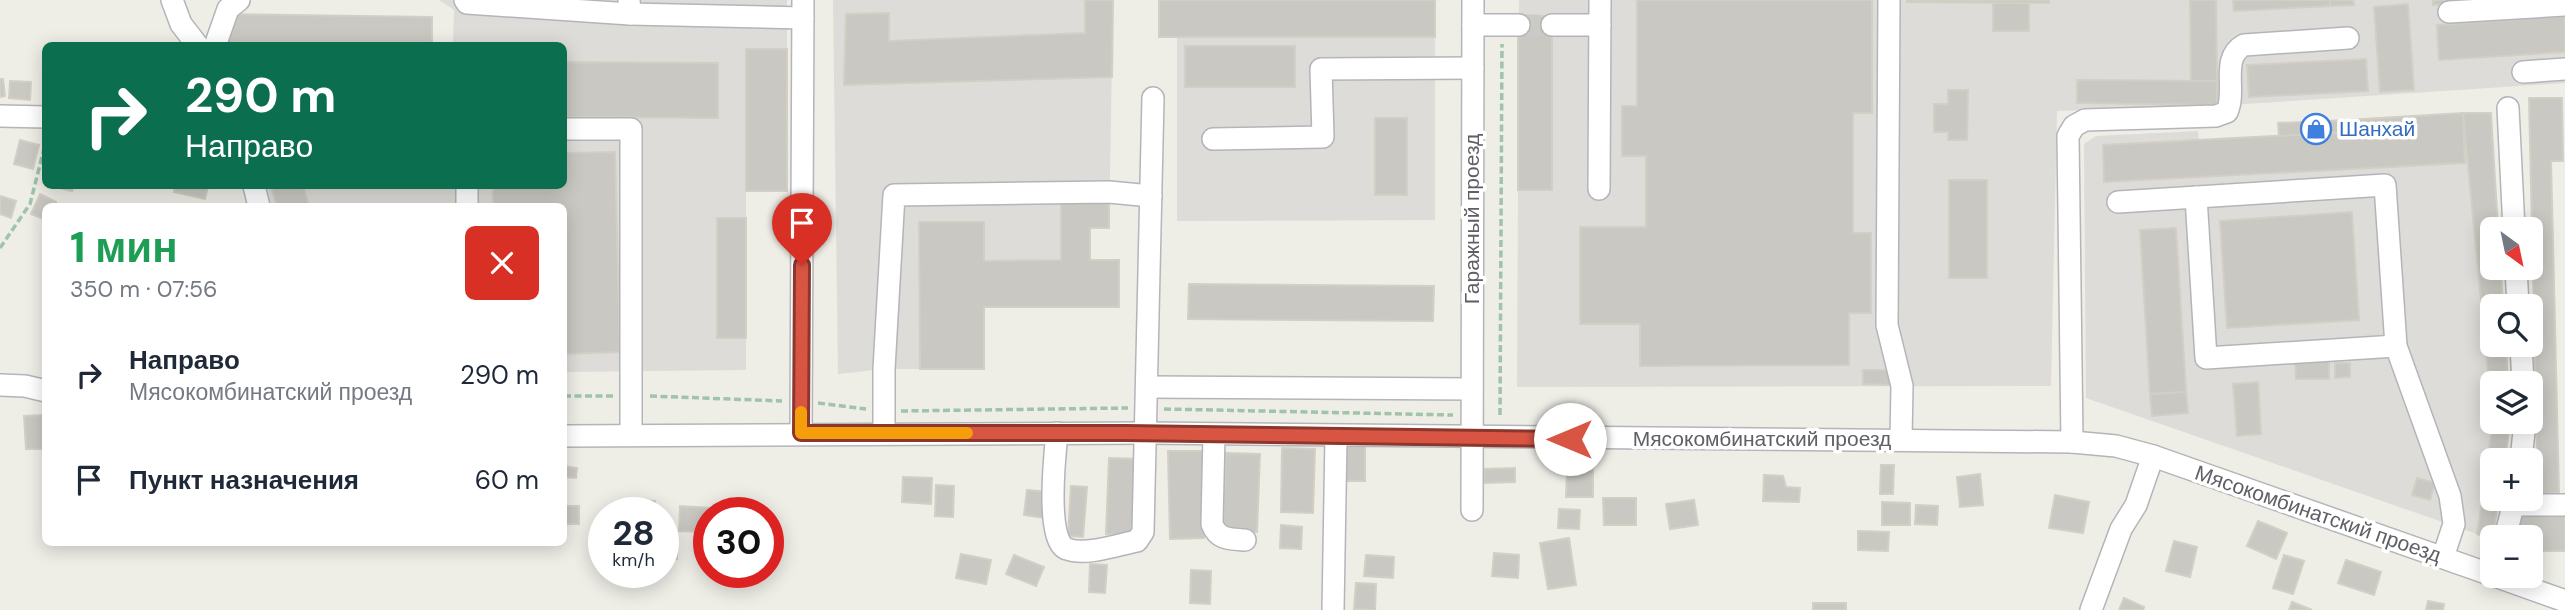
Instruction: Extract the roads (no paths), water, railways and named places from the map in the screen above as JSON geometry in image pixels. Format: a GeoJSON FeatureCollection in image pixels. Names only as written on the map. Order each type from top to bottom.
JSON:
{"type":"FeatureCollection","features":[{"type":"Feature","properties":{"kind":"street"},"geometry":{"type":"LineString","coordinates":[[172,0],[181,24],[195,42]]}},
{"type":"Feature","properties":{"kind":"street"},"geometry":{"type":"LineString","coordinates":[[216,42],[228,9],[239,0]]}},
{"type":"Feature","properties":{"kind":"street"},"geometry":{"type":"LineString","coordinates":[[465,0],[467,3],[803,9],[801,433]]}},
{"type":"Feature","properties":{"kind":"street","name":"Гаражный проезд"},"geometry":{"type":"LineString","coordinates":[[1472,510],[1473,0]]}},
{"type":"Feature","properties":{"kind":"street"},"geometry":{"type":"LineString","coordinates":[[1599,189],[1600,0]]}},
{"type":"Feature","properties":{"kind":"street"},"geometry":{"type":"LineString","coordinates":[[1889,0],[1887,325],[1902,386],[1900,439]]}},
{"type":"Feature","properties":{"kind":"street"},"geometry":{"type":"LineString","coordinates":[[2449,12],[2565,5]]}},
{"type":"Feature","properties":{"kind":"street"},"geometry":{"type":"LineString","coordinates":[[1473,24],[1510,25]]}},
{"type":"Feature","properties":{"kind":"street"},"geometry":{"type":"LineString","coordinates":[[1552,25],[1600,25]]}},
{"type":"Feature","properties":{"kind":"street"},"geometry":{"type":"LineString","coordinates":[[2072,442],[2068,136],[2074,127],[2085,120],[2216,116],[2227,112],[2231,102],[2231,57],[2235,50],[2244,45],[2348,38]]}},
{"type":"Feature","properties":{"kind":"street"},"geometry":{"type":"LineString","coordinates":[[1213,139],[1323,137],[1321,69],[1473,68]]}},
{"type":"Feature","properties":{"kind":"street"},"geometry":{"type":"LineString","coordinates":[[2523,72],[2565,69]]}},
{"type":"Feature","properties":{"kind":"street"},"geometry":{"type":"LineString","coordinates":[[1057,433],[1053,496],[1055,533],[1063,547],[1068,550],[1098,549],[1137,541],[1143,532],[1147,433],[1153,97]]}},
{"type":"Feature","properties":{"kind":"street"},"geometry":{"type":"LineString","coordinates":[[2508,108],[2513,217]]}},
{"type":"Feature","properties":{"kind":"street"},"geometry":{"type":"LineString","coordinates":[[0,116],[42,117]]}},
{"type":"Feature","properties":{"kind":"street"},"geometry":{"type":"LineString","coordinates":[[567,129],[631,129],[631,435]]}},
{"type":"Feature","properties":{"kind":"street"},"geometry":{"type":"LineString","coordinates":[[2118,202],[2385,185],[2396,346],[2450,496],[2454,524],[2443,557]]}},
{"type":"Feature","properties":{"kind":"street"},"geometry":{"type":"LineString","coordinates":[[884,433],[884,369],[894,195],[1109,192],[1152,196]]}},
{"type":"Feature","properties":{"kind":"street"},"geometry":{"type":"LineString","coordinates":[[2196,197],[2206,358],[2396,346]]}},
{"type":"Feature","properties":{"kind":"street"},"geometry":{"type":"LineString","coordinates":[[0,385],[42,390]]}},
{"type":"Feature","properties":{"kind":"street"},"geometry":{"type":"LineString","coordinates":[[1148,387],[1472,389]]}},
{"type":"Feature","properties":{"kind":"street","name":"Мясокомбинатский проезд"},"geometry":{"type":"LineString","coordinates":[[567,436],[1147,433],[1471,439],[1900,439],[2072,442],[2116,446],[2153,456],[2480,570]]}},
{"type":"Feature","properties":{"kind":"street"},"geometry":{"type":"LineString","coordinates":[[1214,435],[1212,524],[1215,533],[1224,538],[1245,540]]}},
{"type":"Feature","properties":{"kind":"street"},"geometry":{"type":"LineString","coordinates":[[1333,610],[1336,436]]}},
{"type":"Feature","properties":{"kind":"street"},"geometry":{"type":"LineString","coordinates":[[2091,610],[2121,529],[2136,505],[2153,456]]}},
{"type":"Feature","properties":{"kind":"street"},"geometry":{"type":"LineString","coordinates":[[2543,504],[2565,505]]}},
{"type":"Feature","properties":{"kind":"street","name":"Мясокомбинатский проезд"},"geometry":{"type":"LineString","coordinates":[[2529,588],[2565,601]]}},
{"type":"Feature","properties":{"kind":"tunnel"},"geometry":{"type":"LineString","coordinates":[[1519,25],[1552,25]]}},
{"type":"Feature","properties":{"kind":"place","name":"Шанхай"},"geometry":{"type":"Point","coordinates":[2316,129]}}]}
